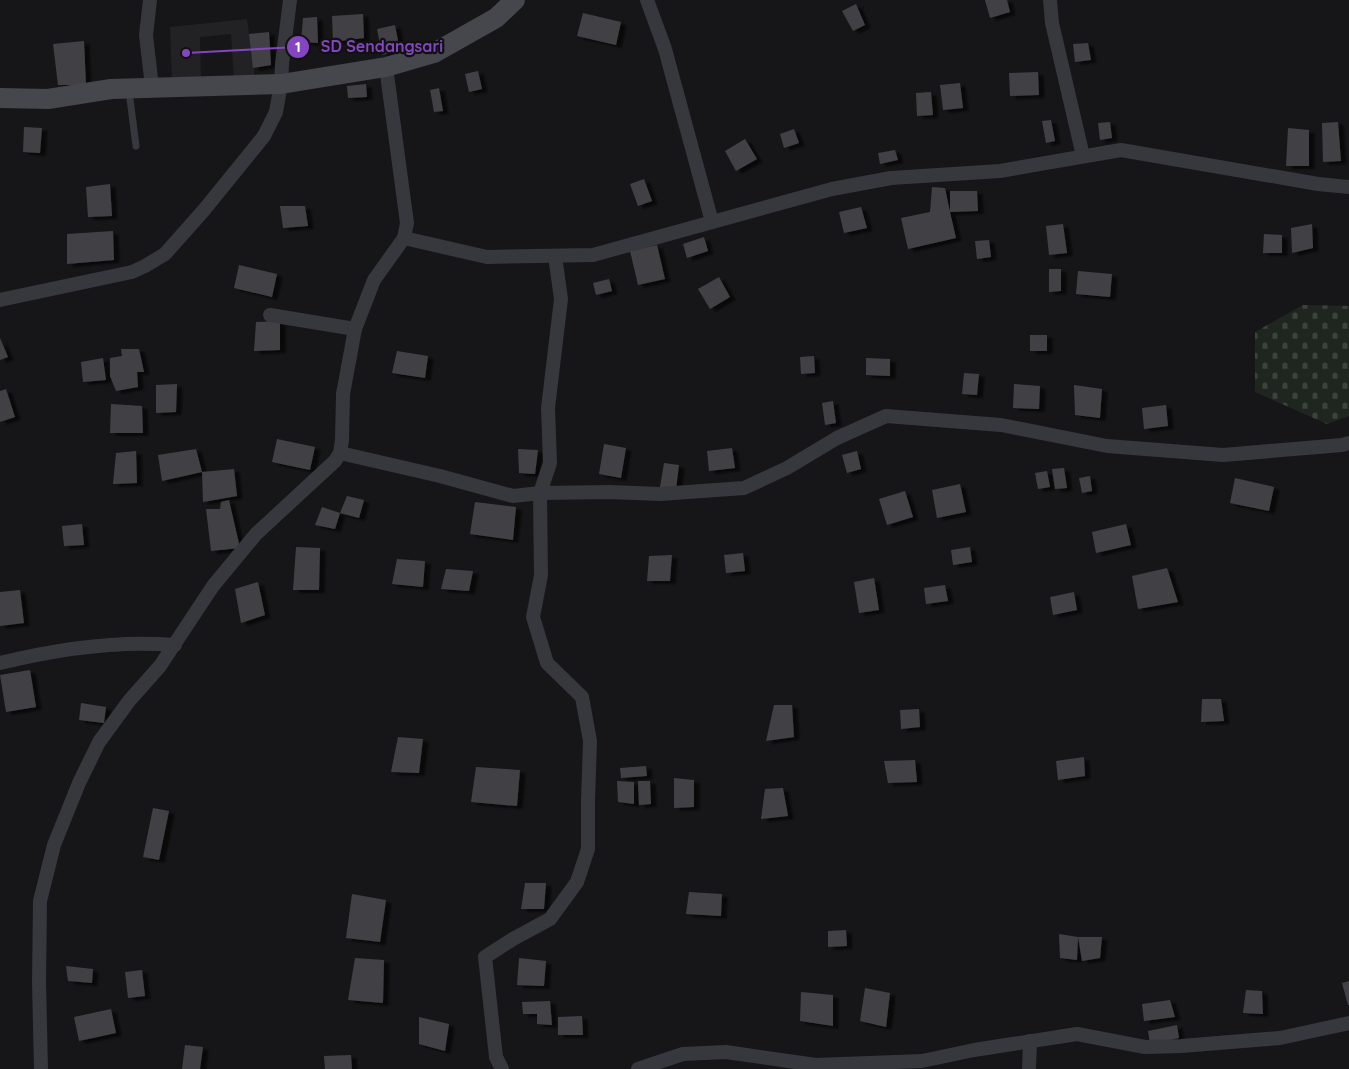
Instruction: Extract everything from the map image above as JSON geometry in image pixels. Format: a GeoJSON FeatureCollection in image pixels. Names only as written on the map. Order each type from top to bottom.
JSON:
{"type":"FeatureCollection","features":[{"type":"Feature","properties":{"kind":"street"},"geometry":{"type":"LineString","coordinates":[[150,0],[146,35],[152,87]]}},
{"type":"Feature","properties":{"kind":"street"},"geometry":{"type":"LineString","coordinates":[[0,300],[132,272],[165,254],[204,210],[264,136],[276,112],[290,0]]}},
{"type":"Feature","properties":{"kind":"street"},"geometry":{"type":"LineString","coordinates":[[0,98],[48,99],[128,88],[281,84],[386,67],[434,53],[496,18],[515,0]]}},
{"type":"Feature","properties":{"kind":"street"},"geometry":{"type":"LineString","coordinates":[[647,0],[665,49],[712,222]]}},
{"type":"Feature","properties":{"kind":"street"},"geometry":{"type":"LineString","coordinates":[[1050,0],[1054,32],[1083,156]]}},
{"type":"Feature","properties":{"kind":"street"},"geometry":{"type":"LineString","coordinates":[[40,1069],[40,901],[54,845],[79,783],[99,742],[129,701],[160,666],[213,586],[256,534],[335,461],[340,453],[343,394],[355,329],[374,280],[404,238],[407,223],[386,67]]}},
{"type":"Feature","properties":{"kind":"street"},"geometry":{"type":"LineString","coordinates":[[404,238],[487,257],[594,255],[841,187],[892,178],[1000,171],[1120,150],[1318,184],[1349,187]]}},
{"type":"Feature","properties":{"kind":"street"},"geometry":{"type":"LineString","coordinates":[[502,1069],[496,1057],[485,956],[513,938],[550,919],[577,882],[588,849],[590,741],[582,697],[547,663],[533,616],[541,575],[540,493],[550,463],[548,408],[561,299],[555,256]]}},
{"type":"Feature","properties":{"kind":"street"},"geometry":{"type":"LineString","coordinates":[[270,315],[355,329]]}},
{"type":"Feature","properties":{"kind":"street"},"geometry":{"type":"LineString","coordinates":[[340,453],[440,476],[513,496],[540,493],[609,492],[660,494],[744,488],[787,468],[837,438],[886,416],[1001,425],[1107,446],[1223,455],[1349,443]]}},
{"type":"Feature","properties":{"kind":"street"},"geometry":{"type":"LineString","coordinates":[[0,663],[22,657],[81,647],[151,643],[175,645]]}},
{"type":"Feature","properties":{"kind":"street"},"geometry":{"type":"LineString","coordinates":[[638,1069],[683,1054],[726,1052],[816,1065],[922,1061],[974,1050],[1077,1034],[1144,1047],[1181,1046],[1280,1038],[1349,1023]]}},
{"type":"Feature","properties":{"kind":"street"},"geometry":{"type":"LineString","coordinates":[[1029,1069],[1030,1041]]}},
{"type":"Feature","properties":{"kind":"lane"},"geometry":{"type":"LineString","coordinates":[[128,88],[136,146]]}},
{"type":"Feature","properties":{"kind":"shaded area"},"geometry":{"type":"Polygon","coordinates":[[[247,19],[255,79],[234,82],[231,34],[200,37],[201,82],[172,85],[170,27],[247,19]]]}},
{"type":"Feature","properties":{"kind":"green space"},"geometry":{"type":"Polygon","coordinates":[[[1303,305],[1349,306],[1349,416],[1327,424],[1255,392],[1255,332],[1303,305]]]}},
{"type":"Feature","properties":{"kind":"building"},"geometry":{"type":"Polygon","coordinates":[[[985,0],[1007,0],[1010,12],[990,18],[985,0]]]}},
{"type":"Feature","properties":{"kind":"building"},"geometry":{"type":"Polygon","coordinates":[[[856,4],[865,25],[853,31],[842,11],[856,4]]]}},
{"type":"Feature","properties":{"kind":"building"},"geometry":{"type":"Polygon","coordinates":[[[583,13],[621,22],[616,45],[577,36],[583,13]]]}},
{"type":"Feature","properties":{"kind":"building"},"geometry":{"type":"Polygon","coordinates":[[[363,14],[364,38],[333,42],[332,16],[363,14]]]}},
{"type":"Feature","properties":{"kind":"building"},"geometry":{"type":"Polygon","coordinates":[[[317,17],[318,43],[301,42],[303,18],[317,17]]]}},
{"type":"Feature","properties":{"kind":"building"},"geometry":{"type":"Polygon","coordinates":[[[395,25],[400,51],[382,55],[377,29],[395,25]]]}},
{"type":"Feature","properties":{"kind":"building"},"geometry":{"type":"Polygon","coordinates":[[[269,32],[271,65],[253,68],[249,34],[269,32]]]}},
{"type":"Feature","properties":{"kind":"building"},"geometry":{"type":"Polygon","coordinates":[[[84,41],[86,85],[58,85],[53,44],[84,41]]]}},
{"type":"Feature","properties":{"kind":"building"},"geometry":{"type":"Polygon","coordinates":[[[1088,43],[1091,60],[1075,62],[1073,44],[1088,43]]]}},
{"type":"Feature","properties":{"kind":"building"},"geometry":{"type":"Polygon","coordinates":[[[478,71],[482,89],[469,92],[465,74],[478,71]]]}},
{"type":"Feature","properties":{"kind":"building"},"geometry":{"type":"Polygon","coordinates":[[[1038,72],[1039,95],[1010,96],[1009,73],[1038,72]]]}},
{"type":"Feature","properties":{"kind":"building"},"geometry":{"type":"Polygon","coordinates":[[[960,83],[963,108],[943,110],[940,85],[960,83]]]}},
{"type":"Feature","properties":{"kind":"building"},"geometry":{"type":"Polygon","coordinates":[[[366,84],[367,97],[348,98],[347,86],[366,84]]]}},
{"type":"Feature","properties":{"kind":"building"},"geometry":{"type":"Polygon","coordinates":[[[439,88],[443,111],[434,112],[430,90],[439,88]]]}},
{"type":"Feature","properties":{"kind":"building"},"geometry":{"type":"Polygon","coordinates":[[[931,92],[933,115],[917,116],[916,93],[931,92]]]}},
{"type":"Feature","properties":{"kind":"building"},"geometry":{"type":"Polygon","coordinates":[[[1051,120],[1055,141],[1046,143],[1042,121],[1051,120]]]}},
{"type":"Feature","properties":{"kind":"building"},"geometry":{"type":"Polygon","coordinates":[[[1110,122],[1112,138],[1100,140],[1098,123],[1110,122]]]}},
{"type":"Feature","properties":{"kind":"building"},"geometry":{"type":"Polygon","coordinates":[[[1338,122],[1341,161],[1323,162],[1322,123],[1338,122]]]}},
{"type":"Feature","properties":{"kind":"building"},"geometry":{"type":"Polygon","coordinates":[[[24,127],[42,128],[40,153],[23,152],[24,127]]]}},
{"type":"Feature","properties":{"kind":"building"},"geometry":{"type":"Polygon","coordinates":[[[1288,128],[1309,130],[1309,166],[1286,166],[1288,128]]]}},
{"type":"Feature","properties":{"kind":"building"},"geometry":{"type":"Polygon","coordinates":[[[794,129],[799,143],[784,148],[780,134],[794,129]]]}},
{"type":"Feature","properties":{"kind":"building"},"geometry":{"type":"Polygon","coordinates":[[[745,139],[757,159],[736,171],[725,151],[745,139]]]}},
{"type":"Feature","properties":{"kind":"building"},"geometry":{"type":"Polygon","coordinates":[[[895,150],[898,160],[880,164],[878,153],[895,150]]]}},
{"type":"Feature","properties":{"kind":"building"},"geometry":{"type":"Polygon","coordinates":[[[644,179],[652,201],[638,206],[630,184],[644,179]]]}},
{"type":"Feature","properties":{"kind":"building"},"geometry":{"type":"Polygon","coordinates":[[[110,184],[112,216],[88,217],[86,187],[110,184]]]}},
{"type":"Feature","properties":{"kind":"building"},"geometry":{"type":"Polygon","coordinates":[[[932,187],[945,188],[956,238],[908,249],[901,218],[930,212],[932,187]]]}},
{"type":"Feature","properties":{"kind":"building"},"geometry":{"type":"Polygon","coordinates":[[[950,191],[977,191],[978,211],[950,212],[950,191]]]}},
{"type":"Feature","properties":{"kind":"building"},"geometry":{"type":"Polygon","coordinates":[[[280,206],[305,206],[308,226],[283,228],[280,206]]]}},
{"type":"Feature","properties":{"kind":"building"},"geometry":{"type":"Polygon","coordinates":[[[861,207],[867,228],[844,233],[839,212],[861,207]]]}},
{"type":"Feature","properties":{"kind":"building"},"geometry":{"type":"Polygon","coordinates":[[[1063,224],[1067,253],[1049,255],[1046,226],[1063,224]]]}},
{"type":"Feature","properties":{"kind":"building"},"geometry":{"type":"Polygon","coordinates":[[[1312,224],[1313,248],[1292,253],[1291,228],[1312,224]]]}},
{"type":"Feature","properties":{"kind":"building"},"geometry":{"type":"Polygon","coordinates":[[[113,231],[114,260],[67,264],[67,234],[113,231]]]}},
{"type":"Feature","properties":{"kind":"building"},"geometry":{"type":"Polygon","coordinates":[[[1264,234],[1282,235],[1282,253],[1263,253],[1264,234]]]}},
{"type":"Feature","properties":{"kind":"building"},"geometry":{"type":"Polygon","coordinates":[[[704,237],[708,251],[687,258],[683,244],[704,237]]]}},
{"type":"Feature","properties":{"kind":"building"},"geometry":{"type":"Polygon","coordinates":[[[989,240],[991,257],[977,259],[975,241],[989,240]]]}},
{"type":"Feature","properties":{"kind":"building"},"geometry":{"type":"Polygon","coordinates":[[[657,245],[665,279],[638,285],[630,251],[657,245]]]}},
{"type":"Feature","properties":{"kind":"building"},"geometry":{"type":"Polygon","coordinates":[[[239,265],[277,274],[272,297],[234,288],[239,265]]]}},
{"type":"Feature","properties":{"kind":"building"},"geometry":{"type":"Polygon","coordinates":[[[1049,269],[1061,269],[1061,291],[1049,292],[1049,269]]]}},
{"type":"Feature","properties":{"kind":"building"},"geometry":{"type":"Polygon","coordinates":[[[1078,271],[1112,274],[1110,297],[1076,294],[1078,271]]]}},
{"type":"Feature","properties":{"kind":"building"},"geometry":{"type":"Polygon","coordinates":[[[719,277],[730,297],[710,309],[698,289],[719,277]]]}},
{"type":"Feature","properties":{"kind":"building"},"geometry":{"type":"Polygon","coordinates":[[[609,279],[612,291],[596,295],[593,283],[609,279]]]}},
{"type":"Feature","properties":{"kind":"building"},"geometry":{"type":"Polygon","coordinates":[[[280,321],[280,350],[254,351],[256,322],[280,321]]]}},
{"type":"Feature","properties":{"kind":"building"},"geometry":{"type":"Polygon","coordinates":[[[1030,335],[1047,335],[1047,351],[1030,351],[1030,335]]]}},
{"type":"Feature","properties":{"kind":"building"},"geometry":{"type":"Polygon","coordinates":[[[0,338],[8,357],[0,360],[0,338]]]}},
{"type":"Feature","properties":{"kind":"building"},"geometry":{"type":"Polygon","coordinates":[[[121,349],[139,349],[144,372],[137,372],[138,387],[116,391],[110,376],[110,358],[122,356],[121,349]]]}},
{"type":"Feature","properties":{"kind":"building"},"geometry":{"type":"Polygon","coordinates":[[[397,351],[428,356],[425,378],[392,373],[397,351]]]}},
{"type":"Feature","properties":{"kind":"building"},"geometry":{"type":"Polygon","coordinates":[[[814,356],[815,373],[801,374],[800,357],[814,356]]]}},
{"type":"Feature","properties":{"kind":"building"},"geometry":{"type":"Polygon","coordinates":[[[103,358],[106,380],[83,382],[81,362],[103,358]]]}},
{"type":"Feature","properties":{"kind":"building"},"geometry":{"type":"Polygon","coordinates":[[[866,358],[890,359],[890,376],[866,375],[866,358]]]}},
{"type":"Feature","properties":{"kind":"building"},"geometry":{"type":"Polygon","coordinates":[[[964,373],[979,374],[977,395],[962,394],[964,373]]]}},
{"type":"Feature","properties":{"kind":"building"},"geometry":{"type":"Polygon","coordinates":[[[177,384],[176,412],[156,413],[156,385],[177,384]]]}},
{"type":"Feature","properties":{"kind":"building"},"geometry":{"type":"Polygon","coordinates":[[[1014,384],[1040,386],[1039,409],[1013,408],[1014,384]]]}},
{"type":"Feature","properties":{"kind":"building"},"geometry":{"type":"Polygon","coordinates":[[[1074,385],[1102,389],[1100,418],[1075,415],[1074,385]]]}},
{"type":"Feature","properties":{"kind":"building"},"geometry":{"type":"Polygon","coordinates":[[[6,389],[15,417],[0,422],[0,391],[6,389]]]}},
{"type":"Feature","properties":{"kind":"building"},"geometry":{"type":"Polygon","coordinates":[[[833,401],[836,423],[825,425],[822,403],[833,401]]]}},
{"type":"Feature","properties":{"kind":"building"},"geometry":{"type":"Polygon","coordinates":[[[111,404],[142,406],[143,433],[110,433],[111,404]]]}},
{"type":"Feature","properties":{"kind":"building"},"geometry":{"type":"Polygon","coordinates":[[[1166,405],[1168,426],[1144,429],[1142,408],[1166,405]]]}},
{"type":"Feature","properties":{"kind":"building"},"geometry":{"type":"Polygon","coordinates":[[[277,439],[315,447],[310,470],[272,462],[277,439]]]}},
{"type":"Feature","properties":{"kind":"building"},"geometry":{"type":"Polygon","coordinates":[[[604,444],[626,448],[621,478],[599,474],[604,444]]]}},
{"type":"Feature","properties":{"kind":"building"},"geometry":{"type":"Polygon","coordinates":[[[732,448],[735,468],[709,471],[707,451],[732,448]]]}},
{"type":"Feature","properties":{"kind":"building"},"geometry":{"type":"Polygon","coordinates":[[[196,449],[202,472],[162,481],[158,455],[196,449]]]}},
{"type":"Feature","properties":{"kind":"building"},"geometry":{"type":"Polygon","coordinates":[[[518,449],[538,450],[535,474],[519,473],[518,449]]]}},
{"type":"Feature","properties":{"kind":"building"},"geometry":{"type":"Polygon","coordinates":[[[136,451],[137,483],[113,484],[116,453],[136,451]]]}},
{"type":"Feature","properties":{"kind":"building"},"geometry":{"type":"Polygon","coordinates":[[[857,451],[861,469],[847,473],[842,455],[857,451]]]}},
{"type":"Feature","properties":{"kind":"building"},"geometry":{"type":"Polygon","coordinates":[[[664,463],[679,465],[676,489],[660,487],[664,463]]]}},
{"type":"Feature","properties":{"kind":"building"},"geometry":{"type":"Polygon","coordinates":[[[1064,468],[1067,488],[1055,489],[1052,469],[1064,468]]]}},
{"type":"Feature","properties":{"kind":"building"},"geometry":{"type":"Polygon","coordinates":[[[234,469],[237,496],[203,502],[202,472],[234,469]]]}},
{"type":"Feature","properties":{"kind":"building"},"geometry":{"type":"Polygon","coordinates":[[[1047,471],[1050,487],[1038,489],[1035,473],[1047,471]]]}},
{"type":"Feature","properties":{"kind":"building"},"geometry":{"type":"Polygon","coordinates":[[[1090,476],[1092,491],[1082,493],[1079,478],[1090,476]]]}},
{"type":"Feature","properties":{"kind":"building"},"geometry":{"type":"Polygon","coordinates":[[[1235,478],[1274,487],[1269,511],[1230,503],[1235,478]]]}},
{"type":"Feature","properties":{"kind":"building"},"geometry":{"type":"Polygon","coordinates":[[[960,484],[966,512],[937,518],[932,490],[960,484]]]}},
{"type":"Feature","properties":{"kind":"building"},"geometry":{"type":"Polygon","coordinates":[[[905,491],[913,517],[887,525],[879,499],[905,491]]]}},
{"type":"Feature","properties":{"kind":"building"},"geometry":{"type":"Polygon","coordinates":[[[347,496],[364,500],[359,518],[340,513],[347,496]]]}},
{"type":"Feature","properties":{"kind":"building"},"geometry":{"type":"Polygon","coordinates":[[[229,500],[240,548],[211,551],[206,509],[220,509],[221,502],[229,500]]]}},
{"type":"Feature","properties":{"kind":"building"},"geometry":{"type":"Polygon","coordinates":[[[475,502],[516,507],[513,540],[470,534],[475,502]]]}},
{"type":"Feature","properties":{"kind":"building"},"geometry":{"type":"Polygon","coordinates":[[[322,507],[340,513],[335,529],[315,525],[322,507]]]}},
{"type":"Feature","properties":{"kind":"building"},"geometry":{"type":"Polygon","coordinates":[[[82,524],[84,545],[64,546],[62,526],[82,524]]]}},
{"type":"Feature","properties":{"kind":"building"},"geometry":{"type":"Polygon","coordinates":[[[1126,524],[1131,545],[1096,553],[1092,532],[1126,524]]]}},
{"type":"Feature","properties":{"kind":"building"},"geometry":{"type":"Polygon","coordinates":[[[296,547],[320,548],[319,590],[293,590],[296,547]]]}},
{"type":"Feature","properties":{"kind":"building"},"geometry":{"type":"Polygon","coordinates":[[[970,547],[972,562],[953,565],[951,550],[970,547]]]}},
{"type":"Feature","properties":{"kind":"building"},"geometry":{"type":"Polygon","coordinates":[[[743,553],[745,571],[726,573],[724,555],[743,553]]]}},
{"type":"Feature","properties":{"kind":"building"},"geometry":{"type":"Polygon","coordinates":[[[672,555],[670,581],[647,581],[649,556],[672,555]]]}},
{"type":"Feature","properties":{"kind":"building"},"geometry":{"type":"Polygon","coordinates":[[[397,559],[425,561],[423,587],[392,584],[397,559]]]}},
{"type":"Feature","properties":{"kind":"building"},"geometry":{"type":"Polygon","coordinates":[[[1167,568],[1178,602],[1138,609],[1132,576],[1167,568]]]}},
{"type":"Feature","properties":{"kind":"building"},"geometry":{"type":"Polygon","coordinates":[[[446,569],[473,571],[469,591],[441,589],[446,569]]]}},
{"type":"Feature","properties":{"kind":"building"},"geometry":{"type":"Polygon","coordinates":[[[874,578],[879,610],[859,613],[854,582],[874,578]]]}},
{"type":"Feature","properties":{"kind":"building"},"geometry":{"type":"Polygon","coordinates":[[[258,582],[265,615],[241,623],[235,589],[258,582]]]}},
{"type":"Feature","properties":{"kind":"building"},"geometry":{"type":"Polygon","coordinates":[[[945,585],[948,601],[926,604],[924,588],[945,585]]]}},
{"type":"Feature","properties":{"kind":"building"},"geometry":{"type":"Polygon","coordinates":[[[20,590],[24,623],[0,626],[0,592],[20,590]]]}},
{"type":"Feature","properties":{"kind":"building"},"geometry":{"type":"Polygon","coordinates":[[[1074,592],[1077,610],[1053,615],[1050,597],[1074,592]]]}},
{"type":"Feature","properties":{"kind":"building"},"geometry":{"type":"Polygon","coordinates":[[[30,670],[36,707],[6,712],[0,675],[30,670]]]}},
{"type":"Feature","properties":{"kind":"building"},"geometry":{"type":"Polygon","coordinates":[[[1202,699],[1221,699],[1224,721],[1201,722],[1202,699]]]}},
{"type":"Feature","properties":{"kind":"building"},"geometry":{"type":"Polygon","coordinates":[[[81,703],[106,707],[104,723],[79,720],[81,703]]]}},
{"type":"Feature","properties":{"kind":"building"},"geometry":{"type":"Polygon","coordinates":[[[774,705],[792,705],[794,737],[766,741],[774,705]]]}},
{"type":"Feature","properties":{"kind":"building"},"geometry":{"type":"Polygon","coordinates":[[[919,709],[920,727],[901,729],[900,710],[919,709]]]}},
{"type":"Feature","properties":{"kind":"building"},"geometry":{"type":"Polygon","coordinates":[[[398,737],[423,739],[419,773],[391,772],[398,737]]]}},
{"type":"Feature","properties":{"kind":"building"},"geometry":{"type":"Polygon","coordinates":[[[1084,757],[1085,776],[1058,780],[1056,761],[1084,757]]]}},
{"type":"Feature","properties":{"kind":"building"},"geometry":{"type":"Polygon","coordinates":[[[915,760],[917,782],[888,783],[884,761],[915,760]]]}},
{"type":"Feature","properties":{"kind":"building"},"geometry":{"type":"Polygon","coordinates":[[[646,766],[647,776],[621,778],[620,768],[646,766]]]}},
{"type":"Feature","properties":{"kind":"building"},"geometry":{"type":"Polygon","coordinates":[[[476,767],[520,770],[517,806],[471,802],[476,767]]]}},
{"type":"Feature","properties":{"kind":"building"},"geometry":{"type":"Polygon","coordinates":[[[674,778],[694,780],[694,807],[674,808],[674,778]]]}},
{"type":"Feature","properties":{"kind":"building"},"geometry":{"type":"Polygon","coordinates":[[[617,781],[634,782],[634,804],[618,802],[617,781]]]}},
{"type":"Feature","properties":{"kind":"building"},"geometry":{"type":"Polygon","coordinates":[[[638,781],[650,781],[651,804],[639,805],[638,781]]]}},
{"type":"Feature","properties":{"kind":"building"},"geometry":{"type":"Polygon","coordinates":[[[783,788],[788,816],[761,819],[765,789],[783,788]]]}},
{"type":"Feature","properties":{"kind":"building"},"geometry":{"type":"Polygon","coordinates":[[[153,808],[169,811],[159,860],[143,857],[153,808]]]}},
{"type":"Feature","properties":{"kind":"building"},"geometry":{"type":"Polygon","coordinates":[[[525,883],[546,883],[544,909],[521,909],[525,883]]]}},
{"type":"Feature","properties":{"kind":"building"},"geometry":{"type":"Polygon","coordinates":[[[689,892],[722,894],[721,916],[686,914],[689,892]]]}},
{"type":"Feature","properties":{"kind":"building"},"geometry":{"type":"Polygon","coordinates":[[[352,894],[386,900],[380,942],[346,938],[352,894]]]}},
{"type":"Feature","properties":{"kind":"building"},"geometry":{"type":"Polygon","coordinates":[[[846,930],[847,946],[828,947],[828,931],[846,930]]]}},
{"type":"Feature","properties":{"kind":"building"},"geometry":{"type":"Polygon","coordinates":[[[1059,934],[1078,937],[1077,960],[1060,958],[1059,934]]]}},
{"type":"Feature","properties":{"kind":"building"},"geometry":{"type":"Polygon","coordinates":[[[1078,937],[1102,937],[1100,958],[1082,961],[1078,937]]]}},
{"type":"Feature","properties":{"kind":"building"},"geometry":{"type":"Polygon","coordinates":[[[355,958],[384,960],[383,1003],[348,1000],[355,958]]]}},
{"type":"Feature","properties":{"kind":"building"},"geometry":{"type":"Polygon","coordinates":[[[519,958],[546,961],[544,986],[517,985],[519,958]]]}},
{"type":"Feature","properties":{"kind":"building"},"geometry":{"type":"Polygon","coordinates":[[[66,966],[93,969],[92,983],[68,981],[66,966]]]}},
{"type":"Feature","properties":{"kind":"building"},"geometry":{"type":"Polygon","coordinates":[[[142,970],[145,996],[128,998],[125,972],[142,970]]]}},
{"type":"Feature","properties":{"kind":"building"},"geometry":{"type":"Polygon","coordinates":[[[1349,981],[1349,1005],[1348,1005],[1342,983],[1349,981]]]}},
{"type":"Feature","properties":{"kind":"building"},"geometry":{"type":"Polygon","coordinates":[[[865,988],[890,993],[886,1027],[860,1021],[865,988]]]}},
{"type":"Feature","properties":{"kind":"building"},"geometry":{"type":"Polygon","coordinates":[[[1246,990],[1262,991],[1263,1014],[1243,1013],[1246,990]]]}},
{"type":"Feature","properties":{"kind":"building"},"geometry":{"type":"Polygon","coordinates":[[[801,992],[833,995],[833,1026],[800,1021],[801,992]]]}},
{"type":"Feature","properties":{"kind":"building"},"geometry":{"type":"Polygon","coordinates":[[[1170,1000],[1175,1017],[1144,1021],[1142,1004],[1170,1000]]]}},
{"type":"Feature","properties":{"kind":"building"},"geometry":{"type":"Polygon","coordinates":[[[550,1001],[552,1025],[537,1024],[537,1014],[523,1014],[522,1002],[550,1001]]]}},
{"type":"Feature","properties":{"kind":"building"},"geometry":{"type":"Polygon","coordinates":[[[111,1009],[116,1033],[79,1041],[74,1017],[111,1009]]]}},
{"type":"Feature","properties":{"kind":"building"},"geometry":{"type":"Polygon","coordinates":[[[582,1016],[583,1035],[558,1035],[558,1017],[582,1016]]]}},
{"type":"Feature","properties":{"kind":"building"},"geometry":{"type":"Polygon","coordinates":[[[419,1017],[449,1024],[445,1051],[419,1044],[419,1017]]]}},
{"type":"Feature","properties":{"kind":"building"},"geometry":{"type":"Polygon","coordinates":[[[1177,1025],[1179,1038],[1150,1044],[1148,1031],[1177,1025]]]}},
{"type":"Feature","properties":{"kind":"building"},"geometry":{"type":"Polygon","coordinates":[[[185,1045],[203,1047],[200,1069],[182,1069],[185,1045]]]}},
{"type":"Feature","properties":{"kind":"building"},"geometry":{"type":"Polygon","coordinates":[[[351,1055],[352,1069],[325,1069],[324,1056],[351,1055]]]}},
{"type":"Feature","properties":{"kind":"place","name":"SD Sendangsari"},"geometry":{"type":"Point","coordinates":[186,53]}}]}
